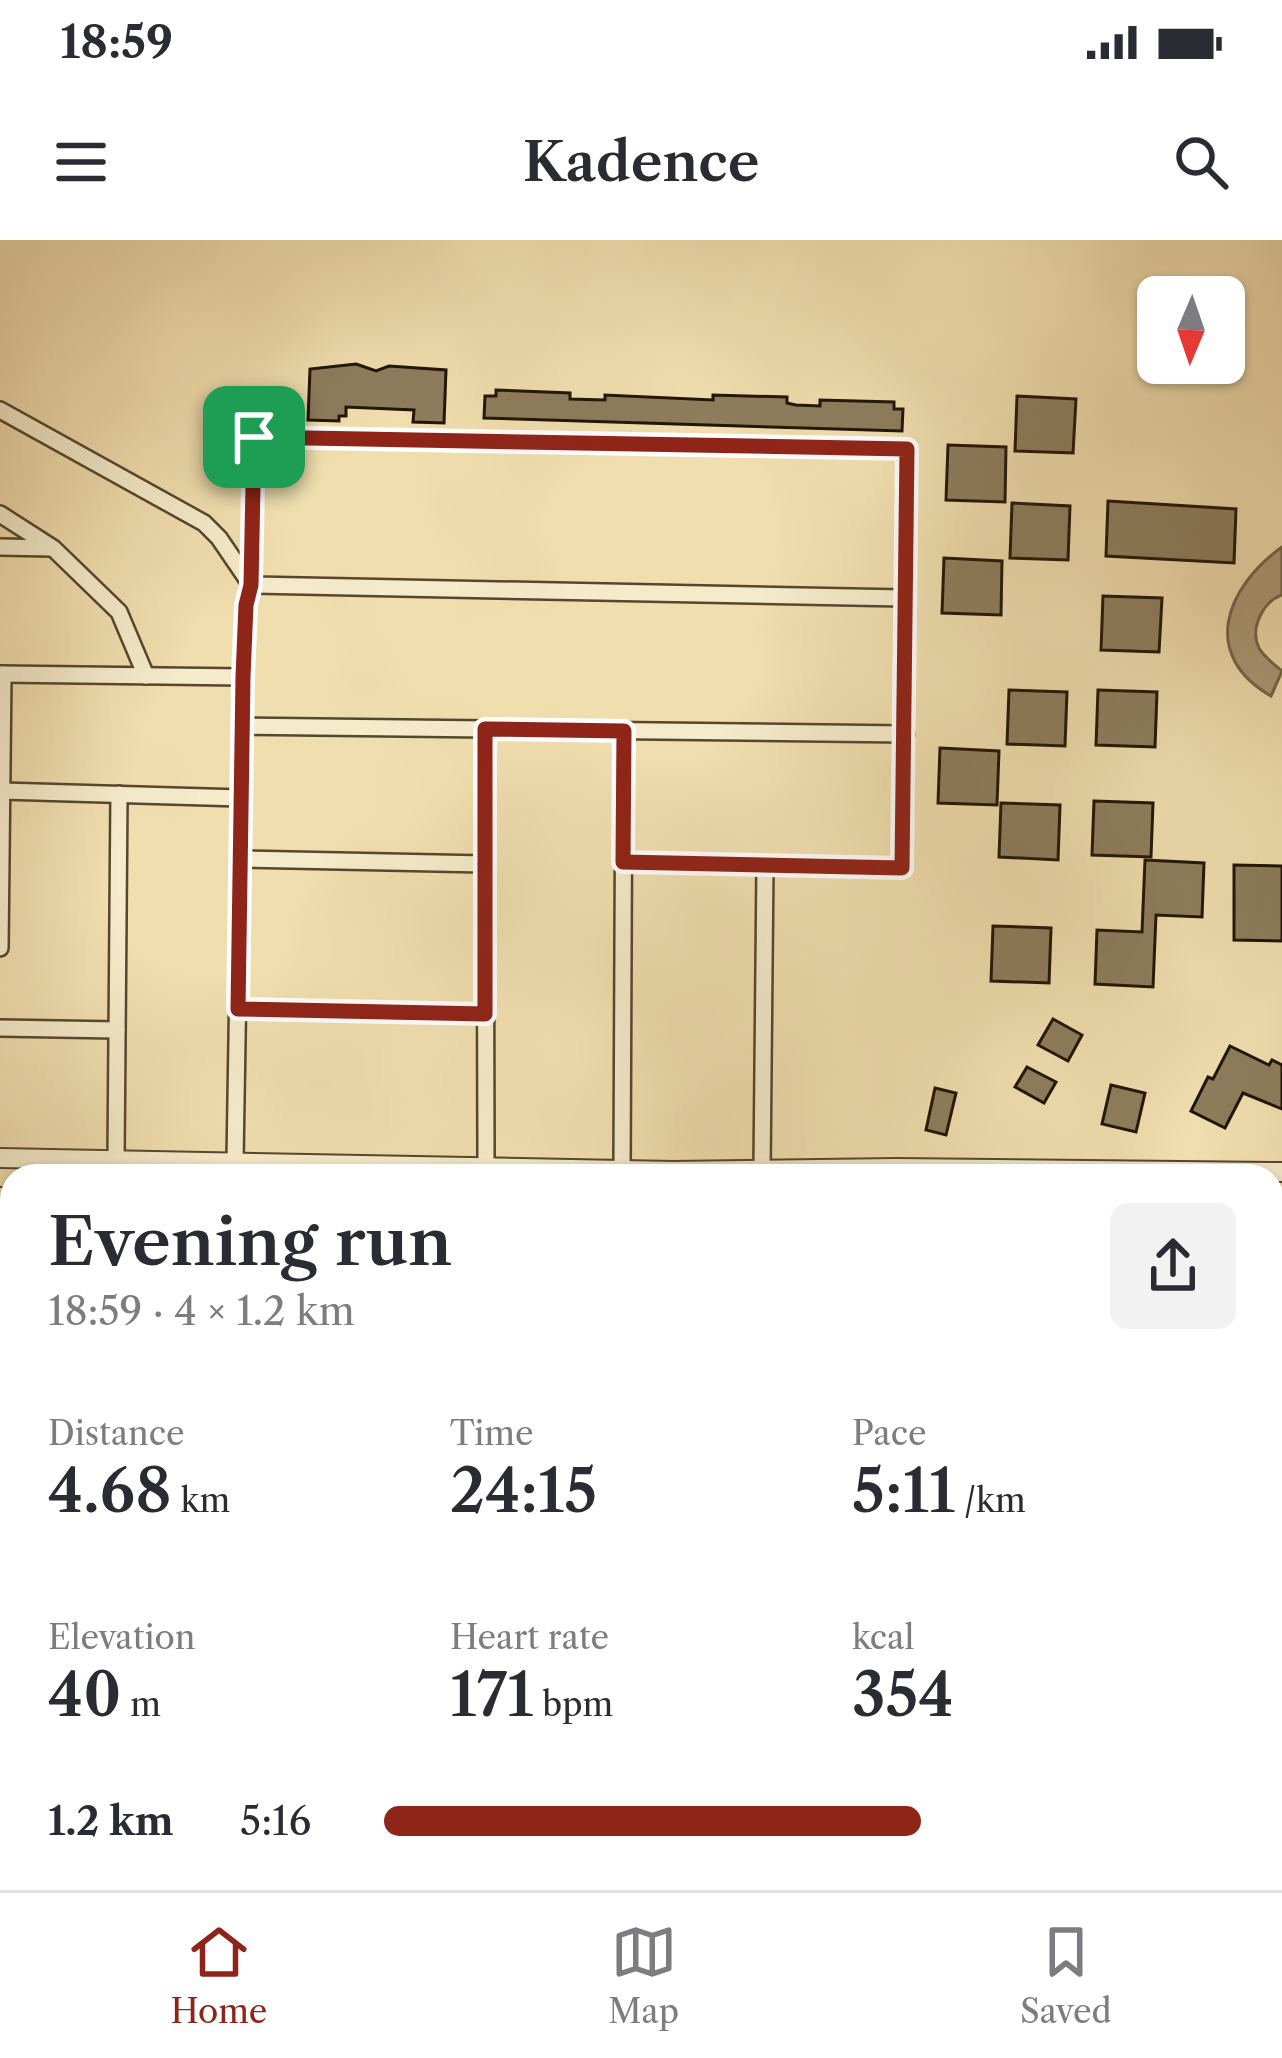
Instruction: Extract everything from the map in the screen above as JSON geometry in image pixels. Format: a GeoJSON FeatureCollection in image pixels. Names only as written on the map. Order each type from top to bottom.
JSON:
{"type":"FeatureCollection","features":[{"type":"Feature","properties":{"kind":"street"},"geometry":{"type":"LineString","coordinates":[[0,410],[204,523],[220,538],[251,585]]}},
{"type":"Feature","properties":{"kind":"street"},"geometry":{"type":"LineString","coordinates":[[236,1160],[243,677],[251,585],[254,437],[907,449],[902,868],[623,862]]}},
{"type":"Feature","properties":{"kind":"street"},"geometry":{"type":"LineString","coordinates":[[0,514],[53,548],[119,612],[146,676]]}},
{"type":"Feature","properties":{"kind":"street"},"geometry":{"type":"LineString","coordinates":[[0,547],[53,548]]}},
{"type":"Feature","properties":{"kind":"street"},"geometry":{"type":"LineString","coordinates":[[251,585],[903,598]]}},
{"type":"Feature","properties":{"kind":"street"},"geometry":{"type":"LineString","coordinates":[[0,948],[2,674],[243,677]]}},
{"type":"Feature","properties":{"kind":"street"},"geometry":{"type":"LineString","coordinates":[[242,726],[906,734]]}},
{"type":"Feature","properties":{"kind":"street"},"geometry":{"type":"LineString","coordinates":[[485,729],[486,1164]]}},
{"type":"Feature","properties":{"kind":"street"},"geometry":{"type":"LineString","coordinates":[[622,1164],[624,731]]}},
{"type":"Feature","properties":{"kind":"street"},"geometry":{"type":"LineString","coordinates":[[2,791],[241,798]]}},
{"type":"Feature","properties":{"kind":"street"},"geometry":{"type":"LineString","coordinates":[[116,1160],[119,794]]}},
{"type":"Feature","properties":{"kind":"street"},"geometry":{"type":"LineString","coordinates":[[240,860],[485,864]]}},
{"type":"Feature","properties":{"kind":"street"},"geometry":{"type":"LineString","coordinates":[[762,1164],[764,865]]}},
{"type":"Feature","properties":{"kind":"street"},"geometry":{"type":"LineString","coordinates":[[238,1009],[485,1014]]}},
{"type":"Feature","properties":{"kind":"street"},"geometry":{"type":"LineString","coordinates":[[0,1028],[117,1030]]}},
{"type":"Feature","properties":{"kind":"street"},"geometry":{"type":"LineString","coordinates":[[0,1158],[138,1164]]}},
{"type":"Feature","properties":{"kind":"street"},"geometry":{"type":"LineString","coordinates":[[198,1164],[236,1160],[379,1164]]}},
{"type":"Feature","properties":{"kind":"shaded area"},"geometry":{"type":"Polygon","coordinates":[[[1282,547],[1282,595],[1264,609],[1256,632],[1261,651],[1282,671],[1271,696],[1249,680],[1235,661],[1228,642],[1229,622],[1246,582],[1282,547]]]}},
{"type":"Feature","properties":{"kind":"building"},"geometry":{"type":"Polygon","coordinates":[[[356,364],[376,371],[389,366],[446,370],[444,423],[413,422],[414,410],[346,407],[346,416],[339,416],[339,421],[308,420],[310,369],[356,364]]]}},
{"type":"Feature","properties":{"kind":"building"},"geometry":{"type":"Polygon","coordinates":[[[496,390],[570,393],[570,399],[605,400],[605,395],[713,400],[713,395],[787,397],[787,403],[820,406],[820,400],[894,402],[894,409],[903,409],[902,431],[484,418],[485,396],[496,396],[496,390]]]}},
{"type":"Feature","properties":{"kind":"building"},"geometry":{"type":"Polygon","coordinates":[[[1017,396],[1076,399],[1073,453],[1015,451],[1017,396]]]}},
{"type":"Feature","properties":{"kind":"building"},"geometry":{"type":"Polygon","coordinates":[[[948,445],[1006,447],[1005,502],[946,500],[948,445]]]}},
{"type":"Feature","properties":{"kind":"building"},"geometry":{"type":"Polygon","coordinates":[[[1108,501],[1236,509],[1234,563],[1106,556],[1108,501]]]}},
{"type":"Feature","properties":{"kind":"building"},"geometry":{"type":"Polygon","coordinates":[[[1012,503],[1070,506],[1068,560],[1010,558],[1012,503]]]}},
{"type":"Feature","properties":{"kind":"building"},"geometry":{"type":"Polygon","coordinates":[[[944,558],[1002,561],[1001,615],[942,613],[944,558]]]}},
{"type":"Feature","properties":{"kind":"building"},"geometry":{"type":"Polygon","coordinates":[[[1103,596],[1162,598],[1159,652],[1101,650],[1103,596]]]}},
{"type":"Feature","properties":{"kind":"building"},"geometry":{"type":"Polygon","coordinates":[[[1009,690],[1067,692],[1065,746],[1007,744],[1009,690]]]}},
{"type":"Feature","properties":{"kind":"building"},"geometry":{"type":"Polygon","coordinates":[[[1098,690],[1157,692],[1155,747],[1096,745],[1098,690]]]}},
{"type":"Feature","properties":{"kind":"building"},"geometry":{"type":"Polygon","coordinates":[[[940,748],[999,751],[997,805],[938,803],[940,748]]]}},
{"type":"Feature","properties":{"kind":"building"},"geometry":{"type":"Polygon","coordinates":[[[1094,801],[1153,803],[1151,857],[1092,855],[1094,801]]]}},
{"type":"Feature","properties":{"kind":"building"},"geometry":{"type":"Polygon","coordinates":[[[1001,803],[1060,805],[1058,860],[999,857],[1001,803]]]}},
{"type":"Feature","properties":{"kind":"building"},"geometry":{"type":"Polygon","coordinates":[[[1145,860],[1204,863],[1202,917],[1156,915],[1153,987],[1095,984],[1097,930],[1142,932],[1145,860]]]}},
{"type":"Feature","properties":{"kind":"building"},"geometry":{"type":"Polygon","coordinates":[[[1234,865],[1282,866],[1282,941],[1234,940],[1234,865]]]}},
{"type":"Feature","properties":{"kind":"building"},"geometry":{"type":"Polygon","coordinates":[[[993,926],[1051,928],[1049,983],[991,981],[993,926]]]}},
{"type":"Feature","properties":{"kind":"building"},"geometry":{"type":"Polygon","coordinates":[[[1053,1019],[1082,1035],[1068,1061],[1038,1045],[1053,1019]]]}},
{"type":"Feature","properties":{"kind":"building"},"geometry":{"type":"Polygon","coordinates":[[[1230,1046],[1269,1065],[1272,1060],[1282,1065],[1282,1109],[1243,1093],[1225,1128],[1191,1111],[1230,1046]]]}},
{"type":"Feature","properties":{"kind":"building"},"geometry":{"type":"Polygon","coordinates":[[[1027,1067],[1056,1082],[1044,1103],[1015,1087],[1027,1067]]]}},
{"type":"Feature","properties":{"kind":"building"},"geometry":{"type":"Polygon","coordinates":[[[1111,1085],[1145,1093],[1136,1132],[1102,1124],[1111,1085]]]}},
{"type":"Feature","properties":{"kind":"building"},"geometry":{"type":"Polygon","coordinates":[[[935,1088],[956,1093],[946,1135],[926,1130],[935,1088]]]}},
{"type":"Feature","properties":{"kind":"route"},"geometry":{"type":"LineString","coordinates":[[254,437],[907,449],[902,868],[623,862],[624,731],[485,729],[485,1014],[238,1009],[243,677],[251,585],[254,437]]}}]}
